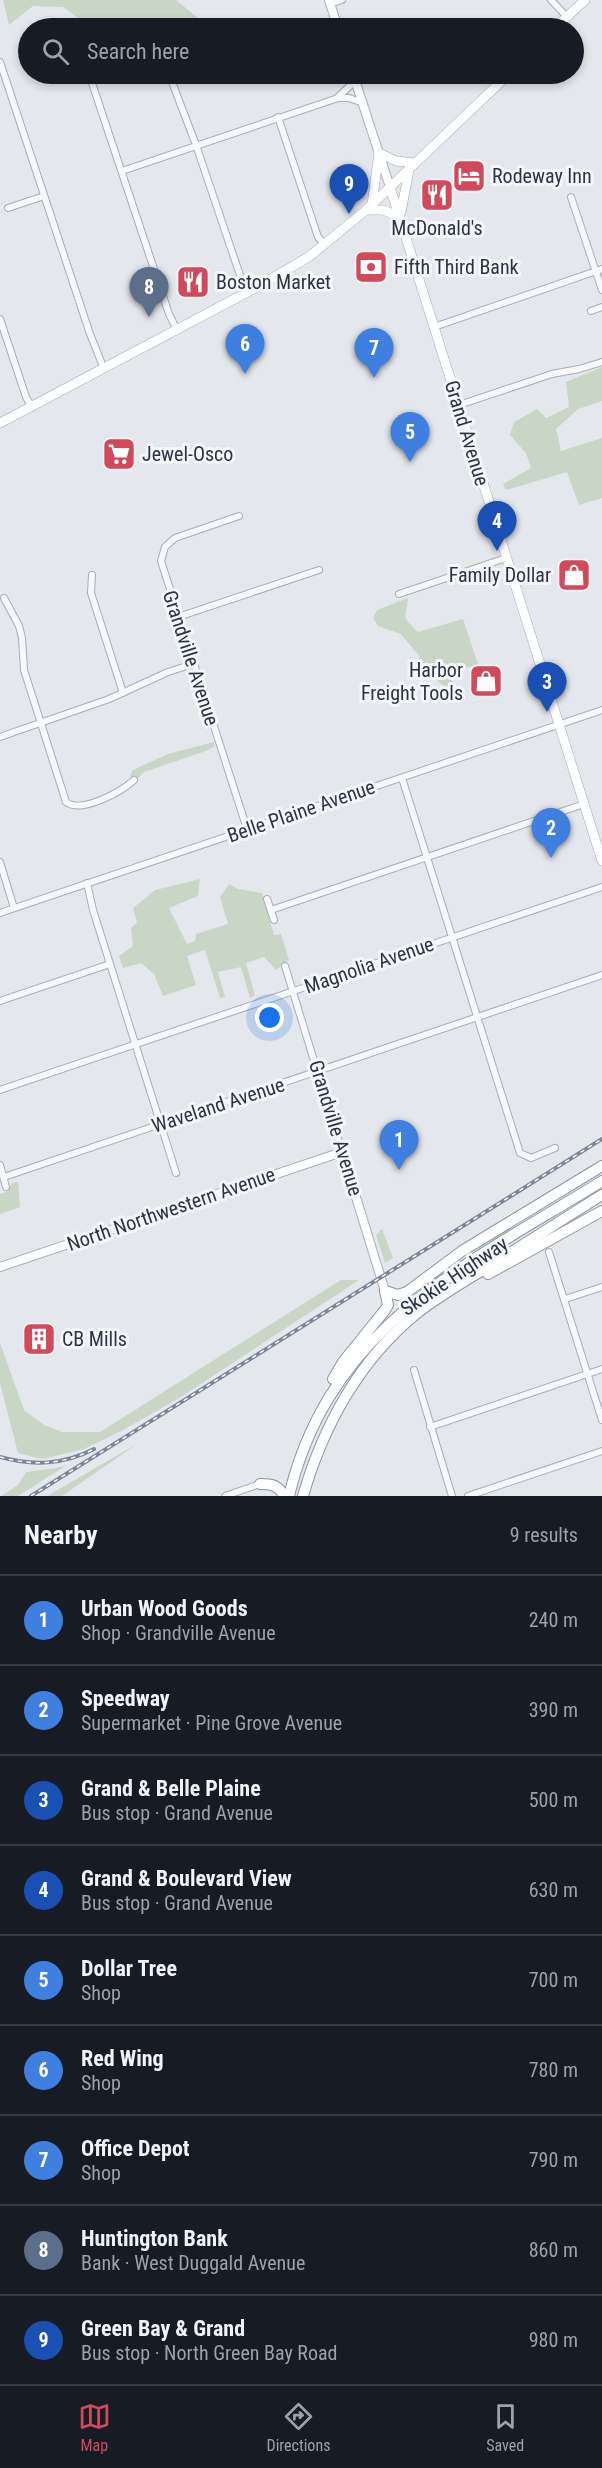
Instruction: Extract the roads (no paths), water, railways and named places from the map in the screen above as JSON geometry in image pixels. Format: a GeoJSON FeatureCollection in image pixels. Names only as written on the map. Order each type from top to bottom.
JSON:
{"type":"FeatureCollection","features":[{"type":"Feature","properties":{"kind":"highway"},"geometry":{"type":"LineString","coordinates":[[312,1426],[343,1362],[388,1305],[386,1291],[398,1295],[407,1292],[462,1251],[602,1166]]}},
{"type":"Feature","properties":{"kind":"highway","name":"Skokie Highway"},"geometry":{"type":"LineString","coordinates":[[289,1496],[312,1426],[335,1386],[357,1357],[404,1309],[453,1274],[602,1181]]}},
{"type":"Feature","properties":{"kind":"highway"},"geometry":{"type":"LineString","coordinates":[[404,1309],[436,1279],[567,1188]]}},
{"type":"Feature","properties":{"kind":"highway","name":"Skokie Highway"},"geometry":{"type":"LineString","coordinates":[[303,1496],[321,1444],[337,1411],[356,1380],[401,1328],[434,1301],[602,1195]]}},
{"type":"Feature","properties":{"kind":"highway"},"geometry":{"type":"LineString","coordinates":[[434,1301],[522,1257],[602,1211]]}},
{"type":"Feature","properties":{"kind":"highway"},"geometry":{"type":"LineString","coordinates":[[260,1484],[271,1484],[278,1487],[284,1496]]}},
{"type":"Feature","properties":{"kind":"main road"},"geometry":{"type":"LineString","coordinates":[[567,17],[585,0]]}},
{"type":"Feature","properties":{"kind":"main road"},"geometry":{"type":"LineString","coordinates":[[0,423],[279,275],[325,245],[369,207],[498,84]]}},
{"type":"Feature","properties":{"kind":"main road"},"geometry":{"type":"LineString","coordinates":[[369,207],[379,153],[412,166]]}},
{"type":"Feature","properties":{"kind":"main road"},"geometry":{"type":"LineString","coordinates":[[369,207],[400,217],[412,166]]}},
{"type":"Feature","properties":{"kind":"main road","name":"Grand Avenue"},"geometry":{"type":"LineString","coordinates":[[390,187],[602,861]]}},
{"type":"Feature","properties":{"kind":"street"},"geometry":{"type":"LineString","coordinates":[[335,18],[329,2],[342,0]]}},
{"type":"Feature","properties":{"kind":"street"},"geometry":{"type":"LineString","coordinates":[[550,0],[567,17]]}},
{"type":"Feature","properties":{"kind":"street"},"geometry":{"type":"LineString","coordinates":[[0,63],[90,334],[104,369]]}},
{"type":"Feature","properties":{"kind":"street"},"geometry":{"type":"LineString","coordinates":[[92,84],[169,314],[177,330]]}},
{"type":"Feature","properties":{"kind":"street"},"geometry":{"type":"LineString","coordinates":[[173,84],[246,293]]}},
{"type":"Feature","properties":{"kind":"street"},"geometry":{"type":"LineString","coordinates":[[338,98],[349,84]]}},
{"type":"Feature","properties":{"kind":"street","name":"Grand Avenue"},"geometry":{"type":"LineString","coordinates":[[356,84],[390,187]]}},
{"type":"Feature","properties":{"kind":"street"},"geometry":{"type":"LineString","coordinates":[[122,171],[338,98],[349,98],[363,103]]}},
{"type":"Feature","properties":{"kind":"street"},"geometry":{"type":"LineString","coordinates":[[278,117],[318,237],[325,245]]}},
{"type":"Feature","properties":{"kind":"street"},"geometry":{"type":"LineString","coordinates":[[8,208],[44,196]]}},
{"type":"Feature","properties":{"kind":"street"},"geometry":{"type":"LineString","coordinates":[[571,196],[599,270],[602,290]]}},
{"type":"Feature","properties":{"kind":"street"},"geometry":{"type":"LineString","coordinates":[[434,327],[599,270]]}},
{"type":"Feature","properties":{"kind":"street"},"geometry":{"type":"LineString","coordinates":[[591,311],[602,307]]}},
{"type":"Feature","properties":{"kind":"street"},"geometry":{"type":"LineString","coordinates":[[0,319],[31,406]]}},
{"type":"Feature","properties":{"kind":"street"},"geometry":{"type":"LineString","coordinates":[[459,405],[552,374],[602,362]]}},
{"type":"Feature","properties":{"kind":"street","name":"Grandville Avenue"},"geometry":{"type":"LineString","coordinates":[[239,516],[175,538],[165,547],[162,564],[247,829]]}},
{"type":"Feature","properties":{"kind":"street"},"geometry":{"type":"LineString","coordinates":[[399,594],[506,558]]}},
{"type":"Feature","properties":{"kind":"street"},"geometry":{"type":"LineString","coordinates":[[178,617],[319,570]]}},
{"type":"Feature","properties":{"kind":"street"},"geometry":{"type":"LineString","coordinates":[[92,575],[91,593],[123,693]]}},
{"type":"Feature","properties":{"kind":"street"},"geometry":{"type":"LineString","coordinates":[[4,598],[22,638],[24,670],[63,797],[70,805],[80,806],[111,796],[134,780]]}},
{"type":"Feature","properties":{"kind":"street"},"geometry":{"type":"LineString","coordinates":[[0,736],[123,693],[168,672],[193,664]]}},
{"type":"Feature","properties":{"kind":"street","name":"Belle Plaine Avenue"},"geometry":{"type":"LineString","coordinates":[[0,913],[602,710]]}},
{"type":"Feature","properties":{"kind":"street"},"geometry":{"type":"LineString","coordinates":[[402,778],[520,1153],[531,1158],[555,1148]]}},
{"type":"Feature","properties":{"kind":"street"},"geometry":{"type":"LineString","coordinates":[[271,910],[584,804]]}},
{"type":"Feature","properties":{"kind":"street"},"geometry":{"type":"LineString","coordinates":[[0,862],[14,908]]}},
{"type":"Feature","properties":{"kind":"street"},"geometry":{"type":"LineString","coordinates":[[87,883],[93,910],[176,1173]]}},
{"type":"Feature","properties":{"kind":"street","name":"Magnolia Avenue"},"geometry":{"type":"LineString","coordinates":[[0,1090],[602,887]]}},
{"type":"Feature","properties":{"kind":"street"},"geometry":{"type":"LineString","coordinates":[[267,899],[274,920]]}},
{"type":"Feature","properties":{"kind":"street"},"geometry":{"type":"LineString","coordinates":[[0,1001],[110,964]]}},
{"type":"Feature","properties":{"kind":"street","name":"Grandville Avenue"},"geometry":{"type":"LineString","coordinates":[[285,966],[386,1291]]}},
{"type":"Feature","properties":{"kind":"street","name":"Waveland Avenue"},"geometry":{"type":"LineString","coordinates":[[4,1177],[602,975]]}},
{"type":"Feature","properties":{"kind":"street","name":"North Northwestern Avenue"},"geometry":{"type":"LineString","coordinates":[[0,1267],[342,1152]]}},
{"type":"Feature","properties":{"kind":"street"},"geometry":{"type":"LineString","coordinates":[[0,1165],[6,1187]]}},
{"type":"Feature","properties":{"kind":"street"},"geometry":{"type":"LineString","coordinates":[[549,1252],[602,1420]]}},
{"type":"Feature","properties":{"kind":"street"},"geometry":{"type":"LineString","coordinates":[[565,1299],[602,1287]]}},
{"type":"Feature","properties":{"kind":"street"},"geometry":{"type":"LineString","coordinates":[[430,1427],[602,1369]]}},
{"type":"Feature","properties":{"kind":"street"},"geometry":{"type":"LineString","coordinates":[[414,1370],[452,1496]]}},
{"type":"Feature","properties":{"kind":"street"},"geometry":{"type":"LineString","coordinates":[[468,1496],[602,1451]]}},
{"type":"Feature","properties":{"kind":"street"},"geometry":{"type":"LineString","coordinates":[[225,1496],[260,1484]]}},
{"type":"Feature","properties":{"kind":"railway"},"geometry":{"type":"LineString","coordinates":[[31,1496],[602,1139]]}},
{"type":"Feature","properties":{"kind":"railway"},"geometry":{"type":"LineString","coordinates":[[0,1457],[24,1462],[48,1462],[71,1458],[94,1449]]}},
{"type":"Feature","properties":{"kind":"place","name":"Rodeway Inn"},"geometry":{"type":"Point","coordinates":[469,176]}},
{"type":"Feature","properties":{"kind":"place","name":"McDonald's"},"geometry":{"type":"Point","coordinates":[437,195]}},
{"type":"Feature","properties":{"kind":"place","name":"Green Bay & Grand"},"geometry":{"type":"Point","coordinates":[349,214]}},
{"type":"Feature","properties":{"kind":"place","name":"Fifth Third Bank"},"geometry":{"type":"Point","coordinates":[371,267]}},
{"type":"Feature","properties":{"kind":"place","name":"Boston Market"},"geometry":{"type":"Point","coordinates":[193,282]}},
{"type":"Feature","properties":{"kind":"place","name":"Huntington Bank"},"geometry":{"type":"Point","coordinates":[149,317]}},
{"type":"Feature","properties":{"kind":"place","name":"Red Wing"},"geometry":{"type":"Point","coordinates":[245,374]}},
{"type":"Feature","properties":{"kind":"place","name":"Office Depot"},"geometry":{"type":"Point","coordinates":[374,378]}},
{"type":"Feature","properties":{"kind":"place","name":"Jewel-Osco"},"geometry":{"type":"Point","coordinates":[119,454]}},
{"type":"Feature","properties":{"kind":"place","name":"Dollar Tree"},"geometry":{"type":"Point","coordinates":[410,462]}},
{"type":"Feature","properties":{"kind":"place","name":"Grand & Boulevard View"},"geometry":{"type":"Point","coordinates":[497,551]}},
{"type":"Feature","properties":{"kind":"place","name":"Family Dollar"},"geometry":{"type":"Point","coordinates":[574,575]}},
{"type":"Feature","properties":{"kind":"place","name":"Harbor Freight Tools"},"geometry":{"type":"Point","coordinates":[486,681]}},
{"type":"Feature","properties":{"kind":"place","name":"Grand & Belle Plaine"},"geometry":{"type":"Point","coordinates":[547,712]}},
{"type":"Feature","properties":{"kind":"place","name":"Speedway"},"geometry":{"type":"Point","coordinates":[551,858]}},
{"type":"Feature","properties":{"kind":"place","name":"Urban Wood Goods"},"geometry":{"type":"Point","coordinates":[399,1170]}},
{"type":"Feature","properties":{"kind":"place","name":"CB Mills"},"geometry":{"type":"Point","coordinates":[39,1339]}}]}
